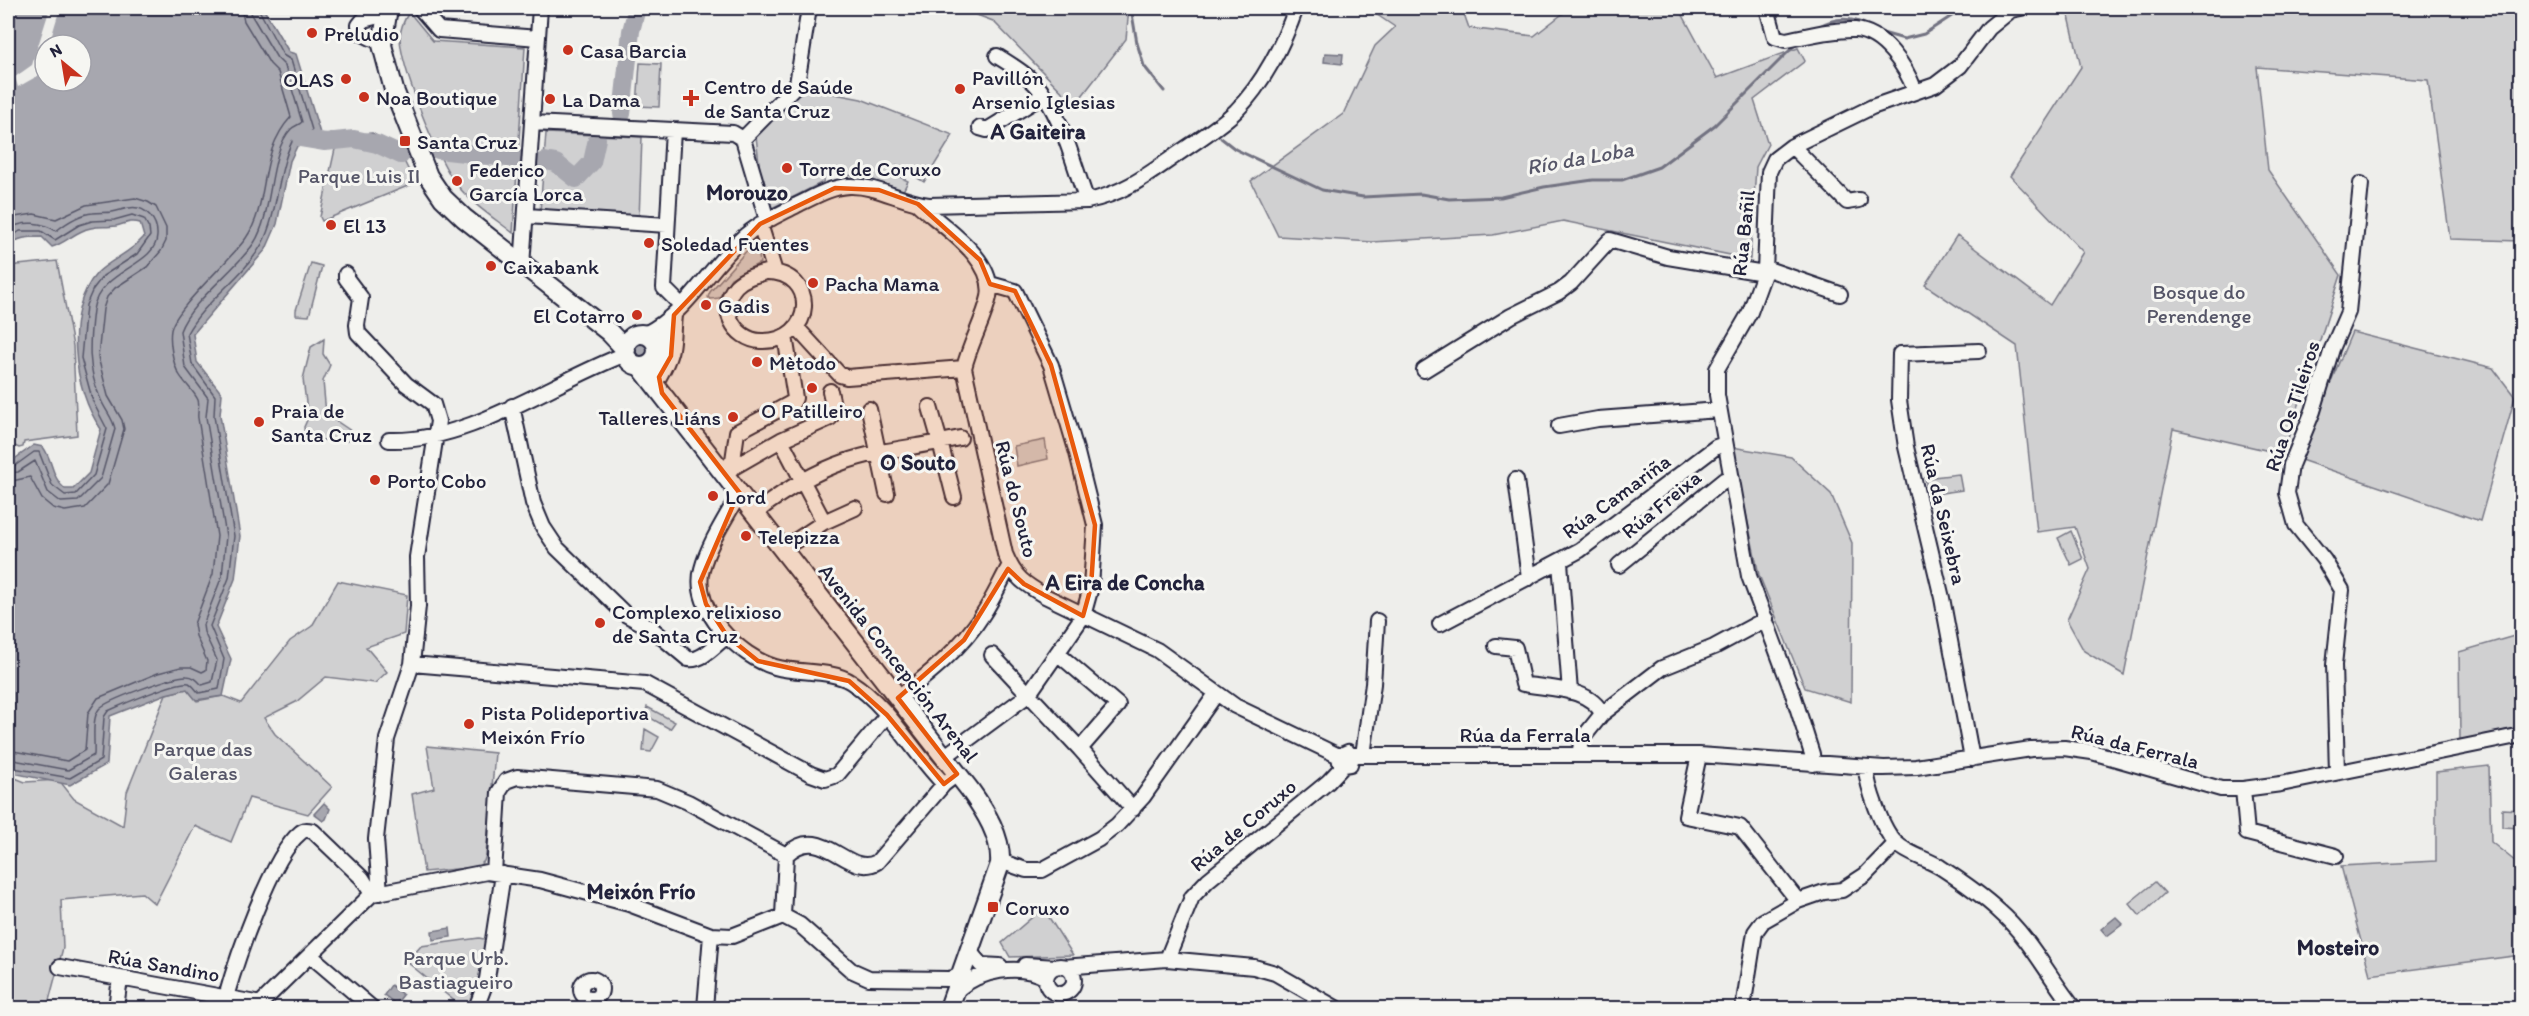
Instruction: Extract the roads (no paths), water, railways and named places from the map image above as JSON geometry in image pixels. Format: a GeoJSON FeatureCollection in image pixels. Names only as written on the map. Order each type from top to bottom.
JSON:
{"type":"FeatureCollection","features":[{"type":"Feature","properties":{"kind":"main road"},"geometry":{"type":"LineString","coordinates":[[388,11],[382,40],[394,90],[428,176],[443,198],[522,266],[636,351]]}},
{"type":"Feature","properties":{"kind":"main road","name":"Avenida Concepción Arenal"},"geometry":{"type":"LineString","coordinates":[[636,351],[723,472],[944,757],[950,779],[989,820],[999,847],[1000,861]]}},
{"type":"Feature","properties":{"kind":"main road"},"geometry":{"type":"LineString","coordinates":[[950,1008],[1000,861]]}},
{"type":"Feature","properties":{"kind":"street"},"geometry":{"type":"LineString","coordinates":[[420,8],[439,30],[538,38]]}},
{"type":"Feature","properties":{"kind":"street"},"geometry":{"type":"LineString","coordinates":[[522,266],[540,8]]}},
{"type":"Feature","properties":{"kind":"street"},"geometry":{"type":"LineString","coordinates":[[743,139],[797,84],[809,8]]}},
{"type":"Feature","properties":{"kind":"street"},"geometry":{"type":"LineString","coordinates":[[389,440],[412,441],[436,437],[636,351],[677,313],[744,236],[763,222],[824,192],[849,186],[879,190],[918,204],[1041,204],[1086,201],[1105,197],[1134,184],[1237,110],[1274,57],[1296,8]]}},
{"type":"Feature","properties":{"kind":"street"},"geometry":{"type":"LineString","coordinates":[[1767,8],[1775,37],[1785,40],[1857,30],[1877,39],[1894,54],[1915,91]]}},
{"type":"Feature","properties":{"kind":"street","name":"Rúa Bañil"},"geometry":{"type":"LineString","coordinates":[[1813,764],[1793,694],[1749,576],[1719,410],[1717,369],[1750,312],[1764,270],[1769,172],[1775,159],[1792,146],[1872,107],[1935,85],[1960,66],[1989,28],[2011,10],[2021,8]]}},
{"type":"Feature","properties":{"kind":"street"},"geometry":{"type":"LineString","coordinates":[[382,40],[373,39],[361,33],[359,25],[363,20],[388,11]]}},
{"type":"Feature","properties":{"kind":"street"},"geometry":{"type":"LineString","coordinates":[[997,56],[1020,70],[1044,95],[1055,116],[1086,201]]}},
{"type":"Feature","properties":{"kind":"street"},"geometry":{"type":"LineString","coordinates":[[980,128],[987,130],[1044,95]]}},
{"type":"Feature","properties":{"kind":"street"},"geometry":{"type":"LineString","coordinates":[[533,123],[733,133],[743,139],[775,272]]}},
{"type":"Feature","properties":{"kind":"street"},"geometry":{"type":"LineString","coordinates":[[660,385],[671,356],[677,313],[664,288],[673,130]]}},
{"type":"Feature","properties":{"kind":"street"},"geometry":{"type":"LineString","coordinates":[[1792,146],[1847,202],[1859,200]]}},
{"type":"Feature","properties":{"kind":"street","name":"Rúa Os Tileiros"},"geometry":{"type":"LineString","coordinates":[[2337,772],[2334,665],[2342,590],[2324,560],[2296,525],[2287,493],[2291,465],[2348,312],[2361,184]]}},
{"type":"Feature","properties":{"kind":"street"},"geometry":{"type":"LineString","coordinates":[[918,204],[980,260],[990,284],[1015,291],[1051,365],[1095,525],[1091,587],[1083,616],[1028,695],[944,757]]}},
{"type":"Feature","properties":{"kind":"street"},"geometry":{"type":"LineString","coordinates":[[526,216],[667,225]]}},
{"type":"Feature","properties":{"kind":"street"},"geometry":{"type":"LineString","coordinates":[[1424,370],[1510,315],[1559,292],[1571,283],[1610,240],[1668,257],[1764,270],[1840,294]]}},
{"type":"Feature","properties":{"kind":"street"},"geometry":{"type":"LineString","coordinates":[[775,272],[785,275],[802,293],[805,305],[797,328],[785,336],[759,341],[742,335],[733,325],[728,310],[736,287],[754,275],[775,272]]}},
{"type":"Feature","properties":{"kind":"street"},"geometry":{"type":"LineString","coordinates":[[346,274],[346,278],[361,298],[358,333],[406,384],[433,404],[438,421],[417,557],[418,606],[412,664],[387,739],[376,839],[376,893]]}},
{"type":"Feature","properties":{"kind":"street","name":"Rúa do Souto"},"geometry":{"type":"LineString","coordinates":[[990,284],[988,299],[969,347],[964,368],[1005,554],[1015,576],[1024,584],[1083,616],[1173,659],[1216,694],[1235,706],[1349,758]]}},
{"type":"Feature","properties":{"kind":"street"},"geometry":{"type":"LineString","coordinates":[[797,328],[840,375],[847,377],[964,368]]}},
{"type":"Feature","properties":{"kind":"street"},"geometry":{"type":"LineString","coordinates":[[611,334],[613,350],[636,351]]}},
{"type":"Feature","properties":{"kind":"street"},"geometry":{"type":"LineString","coordinates":[[723,472],[733,460],[738,432],[793,402],[795,398],[785,336]]}},
{"type":"Feature","properties":{"kind":"street","name":"Rúa da Seixebra"},"geometry":{"type":"LineString","coordinates":[[1972,759],[1944,609],[1906,447],[1899,400],[1900,354],[1979,351]]}},
{"type":"Feature","properties":{"kind":"street"},"geometry":{"type":"LineString","coordinates":[[723,472],[833,415],[830,391]]}},
{"type":"Feature","properties":{"kind":"street"},"geometry":{"type":"LineString","coordinates":[[512,406],[533,503],[543,527],[558,548],[625,614],[651,628],[688,659],[693,660],[701,656],[727,636]]}},
{"type":"Feature","properties":{"kind":"street"},"geometry":{"type":"LineString","coordinates":[[930,407],[954,497]]}},
{"type":"Feature","properties":{"kind":"street"},"geometry":{"type":"LineString","coordinates":[[869,409],[887,494]]}},
{"type":"Feature","properties":{"kind":"street"},"geometry":{"type":"LineString","coordinates":[[1558,426],[1598,419],[1719,410]]}},
{"type":"Feature","properties":{"kind":"street"},"geometry":{"type":"LineString","coordinates":[[755,513],[802,481],[843,462],[960,438]]}},
{"type":"Feature","properties":{"kind":"street"},"geometry":{"type":"LineString","coordinates":[[781,440],[824,522]]}},
{"type":"Feature","properties":{"kind":"street","name":"Rúa Camariña"},"geometry":{"type":"LineString","coordinates":[[1440,624],[1580,550],[1716,447],[1725,444]]}},
{"type":"Feature","properties":{"kind":"street","name":"Rúa Freixa"},"geometry":{"type":"LineString","coordinates":[[1619,565],[1724,480],[1730,478]]}},
{"type":"Feature","properties":{"kind":"street"},"geometry":{"type":"LineString","coordinates":[[1516,480],[1529,578]]}},
{"type":"Feature","properties":{"kind":"street"},"geometry":{"type":"LineString","coordinates":[[742,496],[734,503],[716,536],[702,569],[700,582],[706,604],[727,636],[758,661],[776,668],[839,677],[849,681],[867,694],[950,779],[878,862],[870,866],[861,865],[820,844],[811,843],[792,849],[786,855],[783,916]]}},
{"type":"Feature","properties":{"kind":"street"},"geometry":{"type":"LineString","coordinates":[[795,541],[824,522],[855,508]]}},
{"type":"Feature","properties":{"kind":"street"},"geometry":{"type":"LineString","coordinates":[[1560,562],[1570,692]]}},
{"type":"Feature","properties":{"kind":"street"},"geometry":{"type":"LineString","coordinates":[[898,698],[964,640],[983,615],[1010,565]]}},
{"type":"Feature","properties":{"kind":"street"},"geometry":{"type":"LineString","coordinates":[[1579,755],[1582,739],[1602,714],[1662,668],[1714,647],[1766,619]]}},
{"type":"Feature","properties":{"kind":"street"},"geometry":{"type":"LineString","coordinates":[[1349,758],[1373,684],[1377,621]]}},
{"type":"Feature","properties":{"kind":"street"},"geometry":{"type":"LineString","coordinates":[[1496,646],[1515,648],[1523,684],[1586,696],[1597,704],[1602,714]]}},
{"type":"Feature","properties":{"kind":"street"},"geometry":{"type":"LineString","coordinates":[[1057,653],[1118,705],[1080,749]]}},
{"type":"Feature","properties":{"kind":"street"},"geometry":{"type":"LineString","coordinates":[[992,655],[1133,809]]}},
{"type":"Feature","properties":{"kind":"street"},"geometry":{"type":"LineString","coordinates":[[412,664],[645,684],[811,774],[825,779],[837,775],[887,716]]}},
{"type":"Feature","properties":{"kind":"street"},"geometry":{"type":"LineString","coordinates":[[1000,861],[1026,870],[1049,868],[1099,839],[1133,809],[1216,694]]}},
{"type":"Feature","properties":{"kind":"street","name":"Rúa da Ferrala"},"geometry":{"type":"LineString","coordinates":[[1349,758],[1699,755],[1866,768],[1916,767],[2031,749],[2064,748],[2092,752],[2221,789],[2243,789],[2522,735]]}},
{"type":"Feature","properties":{"kind":"street"},"geometry":{"type":"LineString","coordinates":[[1699,755],[1686,816],[1740,827],[1798,901]]}},
{"type":"Feature","properties":{"kind":"street","name":"Rúa de Coruxo"},"geometry":{"type":"LineString","coordinates":[[1167,959],[1192,897],[1208,880],[1328,782],[1349,758]]}},
{"type":"Feature","properties":{"kind":"street"},"geometry":{"type":"LineString","coordinates":[[1866,768],[1867,781],[1879,814],[1896,843],[1941,868],[1999,910],[2029,941],[2060,991],[2074,1008]]}},
{"type":"Feature","properties":{"kind":"street"},"geometry":{"type":"LineString","coordinates":[[476,1008],[487,979],[498,874],[499,792],[506,780],[517,777],[657,789],[688,802],[786,855]]}},
{"type":"Feature","properties":{"kind":"street"},"geometry":{"type":"LineString","coordinates":[[2243,789],[2247,833],[2336,856]]}},
{"type":"Feature","properties":{"kind":"street"},"geometry":{"type":"LineString","coordinates":[[226,997],[237,958],[253,919],[281,858],[298,834],[305,830],[313,831],[376,893]]}},
{"type":"Feature","properties":{"kind":"street"},"geometry":{"type":"LineString","coordinates":[[1743,1008],[1755,932],[1763,921],[1798,901],[1824,892],[1842,890],[1865,875],[1896,843]]}},
{"type":"Feature","properties":{"kind":"street"},"geometry":{"type":"LineString","coordinates":[[259,1006],[376,893],[487,872],[540,880],[629,904],[711,935],[732,936],[783,916],[800,925],[851,970],[869,978],[948,979],[959,983],[988,973],[1027,970],[1046,978],[1058,1001],[1069,991],[1074,978],[1088,965]]}},
{"type":"Feature","properties":{"kind":"street"},"geometry":{"type":"LineString","coordinates":[[705,1008],[711,935]]}},
{"type":"Feature","properties":{"kind":"street"},"geometry":{"type":"LineString","coordinates":[[970,952],[981,965],[1059,967],[1070,970],[1074,978]]}},
{"type":"Feature","properties":{"kind":"street"},"geometry":{"type":"LineString","coordinates":[[310,956],[372,1008]]}},
{"type":"Feature","properties":{"kind":"street"},"geometry":{"type":"LineString","coordinates":[[1046,978],[1051,970],[1059,967],[1167,959],[1254,967],[1275,974],[1336,1008]]}},
{"type":"Feature","properties":{"kind":"street","name":"Rúa Sandino"},"geometry":{"type":"LineString","coordinates":[[60,967],[226,997],[259,1006]]}},
{"type":"Feature","properties":{"kind":"street"},"geometry":{"type":"LineString","coordinates":[[116,1008],[120,978]]}},
{"type":"Feature","properties":{"kind":"water"},"geometry":{"type":"Polygon","coordinates":[[[8,8],[263,8],[289,52],[296,54],[322,140],[301,138],[290,161],[277,224],[266,249],[193,334],[197,362],[222,394],[220,415],[240,536],[235,579],[216,627],[231,659],[223,696],[196,700],[187,689],[166,694],[110,716],[107,764],[70,785],[8,772],[8,460],[13,460],[34,445],[43,447],[57,479],[65,489],[73,489],[89,473],[101,429],[91,413],[78,373],[76,329],[79,308],[86,289],[97,273],[144,237],[140,223],[130,222],[86,229],[52,247],[42,237],[15,241],[8,247],[8,8]]]}},
{"type":"Feature","properties":{"kind":"water"},"geometry":{"type":"Polygon","coordinates":[[[1325,53],[1343,54],[1342,64],[1324,62],[1325,53]]]}},
{"type":"Feature","properties":{"kind":"water"},"geometry":{"type":"Polygon","coordinates":[[[372,133],[398,149],[401,155],[346,143],[348,135],[372,133]]]}},
{"type":"Feature","properties":{"kind":"water"},"geometry":{"type":"Polygon","coordinates":[[[639,342],[645,342],[649,349],[645,356],[639,356],[635,352],[635,346],[639,342]]]}},
{"type":"Feature","properties":{"kind":"water"},"geometry":{"type":"Polygon","coordinates":[[[324,803],[330,809],[323,821],[314,814],[324,803]]]}},
{"type":"Feature","properties":{"kind":"water"},"geometry":{"type":"Polygon","coordinates":[[[2116,917],[2123,924],[2107,936],[2101,929],[2116,917]]]}},
{"type":"Feature","properties":{"kind":"water"},"geometry":{"type":"Polygon","coordinates":[[[450,928],[451,937],[433,940],[432,931],[450,928]]]}},
{"type":"Feature","properties":{"kind":"water"},"geometry":{"type":"Polygon","coordinates":[[[391,985],[403,995],[396,1004],[384,995],[391,985]]]}},
{"type":"Feature","properties":{"kind":"waterway","name":"Río da Loba"},"geometry":{"type":"LineString","coordinates":[[622,114],[631,31],[637,8]]}},
{"type":"Feature","properties":{"kind":"waterway","name":"Río da Loba"},"geometry":{"type":"LineString","coordinates":[[1131,8],[1137,43],[1144,66],[1164,91]]}},
{"type":"Feature","properties":{"kind":"waterway","name":"Río da Loba"},"geometry":{"type":"LineString","coordinates":[[1879,32],[1904,39],[1924,34],[1964,8]]}},
{"type":"Feature","properties":{"kind":"waterway","name":"Río da Loba"},"geometry":{"type":"LineString","coordinates":[[1818,27],[1843,19],[1868,26]]}},
{"type":"Feature","properties":{"kind":"waterway","name":"Río da Loba"},"geometry":{"type":"LineString","coordinates":[[1221,138],[1235,149],[1322,190],[1363,197],[1421,194],[1449,199],[1501,197],[1544,187],[1593,180],[1622,180],[1659,167],[1715,125],[1796,44]]}},
{"type":"Feature","properties":{"kind":"waterway","name":"Río da Loba"},"geometry":{"type":"LineString","coordinates":[[301,138],[325,142],[354,139],[377,144],[401,155]]}},
{"type":"Feature","properties":{"kind":"waterway","name":"Río da Loba"},"geometry":{"type":"LineString","coordinates":[[545,161],[556,163],[576,179],[592,162],[597,139]]}},
{"type":"Feature","properties":{"kind":"waterway","name":"Río da Loba"},"geometry":{"type":"LineString","coordinates":[[438,150],[518,159]]}},
{"type":"Feature","properties":{"kind":"place","name":"Preludio"},"geometry":{"type":"Point","coordinates":[312,33]}},
{"type":"Feature","properties":{"kind":"place","name":"Casa Barcia"},"geometry":{"type":"Point","coordinates":[568,50]}},
{"type":"Feature","properties":{"kind":"place","name":"OLAS"},"geometry":{"type":"Point","coordinates":[346,79]}},
{"type":"Feature","properties":{"kind":"place","name":"Pavillón Arsenio Iglesias"},"geometry":{"type":"Point","coordinates":[960,89]}},
{"type":"Feature","properties":{"kind":"place","name":"Noa Boutique"},"geometry":{"type":"Point","coordinates":[364,97]}},
{"type":"Feature","properties":{"kind":"place","name":"Centro de Saúde de Santa Cruz"},"geometry":{"type":"Point","coordinates":[691,98]}},
{"type":"Feature","properties":{"kind":"place","name":"La Dama"},"geometry":{"type":"Point","coordinates":[550,99]}},
{"type":"Feature","properties":{"kind":"place","name":"Santa Cruz"},"geometry":{"type":"Point","coordinates":[405,141]}},
{"type":"Feature","properties":{"kind":"place","name":"Torre de Coruxo"},"geometry":{"type":"Point","coordinates":[787,168]}},
{"type":"Feature","properties":{"kind":"place","name":"Federico García Lorca"},"geometry":{"type":"Point","coordinates":[457,181]}},
{"type":"Feature","properties":{"kind":"place","name":"El 13"},"geometry":{"type":"Point","coordinates":[331,225]}},
{"type":"Feature","properties":{"kind":"place","name":"Soledad Fuentes"},"geometry":{"type":"Point","coordinates":[649,243]}},
{"type":"Feature","properties":{"kind":"place","name":"Caixabank"},"geometry":{"type":"Point","coordinates":[491,266]}},
{"type":"Feature","properties":{"kind":"place","name":"Pacha Mama"},"geometry":{"type":"Point","coordinates":[813,283]}},
{"type":"Feature","properties":{"kind":"place","name":"Gadis"},"geometry":{"type":"Point","coordinates":[706,305]}},
{"type":"Feature","properties":{"kind":"place","name":"El Cotarro"},"geometry":{"type":"Point","coordinates":[637,315]}},
{"type":"Feature","properties":{"kind":"place","name":"Mètodo"},"geometry":{"type":"Point","coordinates":[757,362]}},
{"type":"Feature","properties":{"kind":"place","name":"O Patilleiro"},"geometry":{"type":"Point","coordinates":[812,388]}},
{"type":"Feature","properties":{"kind":"place","name":"Talleres Liáns"},"geometry":{"type":"Point","coordinates":[733,417]}},
{"type":"Feature","properties":{"kind":"place","name":"Praia de Santa Cruz"},"geometry":{"type":"Point","coordinates":[259,422]}},
{"type":"Feature","properties":{"kind":"place","name":"Porto Cobo"},"geometry":{"type":"Point","coordinates":[375,480]}},
{"type":"Feature","properties":{"kind":"place","name":"Lord"},"geometry":{"type":"Point","coordinates":[713,496]}},
{"type":"Feature","properties":{"kind":"place","name":"Telepizza"},"geometry":{"type":"Point","coordinates":[746,536]}},
{"type":"Feature","properties":{"kind":"place","name":"Complexo relixioso de Santa Cruz"},"geometry":{"type":"Point","coordinates":[600,623]}},
{"type":"Feature","properties":{"kind":"place","name":"Pista Polideportiva Meixón Frío"},"geometry":{"type":"Point","coordinates":[469,724]}},
{"type":"Feature","properties":{"kind":"place","name":"Coruxo"},"geometry":{"type":"Point","coordinates":[993,907]}},
{"type":"Feature","properties":{"kind":"district","name":"A Gaiteira"},"geometry":{"type":"Point","coordinates":[1038,131]}},
{"type":"Feature","properties":{"kind":"district","name":"Morouzo"},"geometry":{"type":"Point","coordinates":[747,192]}},
{"type":"Feature","properties":{"kind":"district","name":"O Souto"},"geometry":{"type":"Point","coordinates":[918,462]}},
{"type":"Feature","properties":{"kind":"district","name":"A Eira de Concha"},"geometry":{"type":"Point","coordinates":[1125,582]}},
{"type":"Feature","properties":{"kind":"district","name":"Meixón Frío"},"geometry":{"type":"Point","coordinates":[641,891]}},
{"type":"Feature","properties":{"kind":"district","name":"Mosteiro"},"geometry":{"type":"Point","coordinates":[2338,947]}},
{"type":"Feature","properties":{"kind":"park label","name":"Parque Luis II"},"geometry":{"type":"Point","coordinates":[359,175]}},
{"type":"Feature","properties":{"kind":"park label","name":"Bosque do Perendenge"},"geometry":{"type":"Point","coordinates":[2199,303]}},
{"type":"Feature","properties":{"kind":"park label","name":"Parque das Galeras"},"geometry":{"type":"Point","coordinates":[203,760]}},
{"type":"Feature","properties":{"kind":"park label","name":"Parque Urb. Bastiagueiro"},"geometry":{"type":"Point","coordinates":[456,969]}}]}
